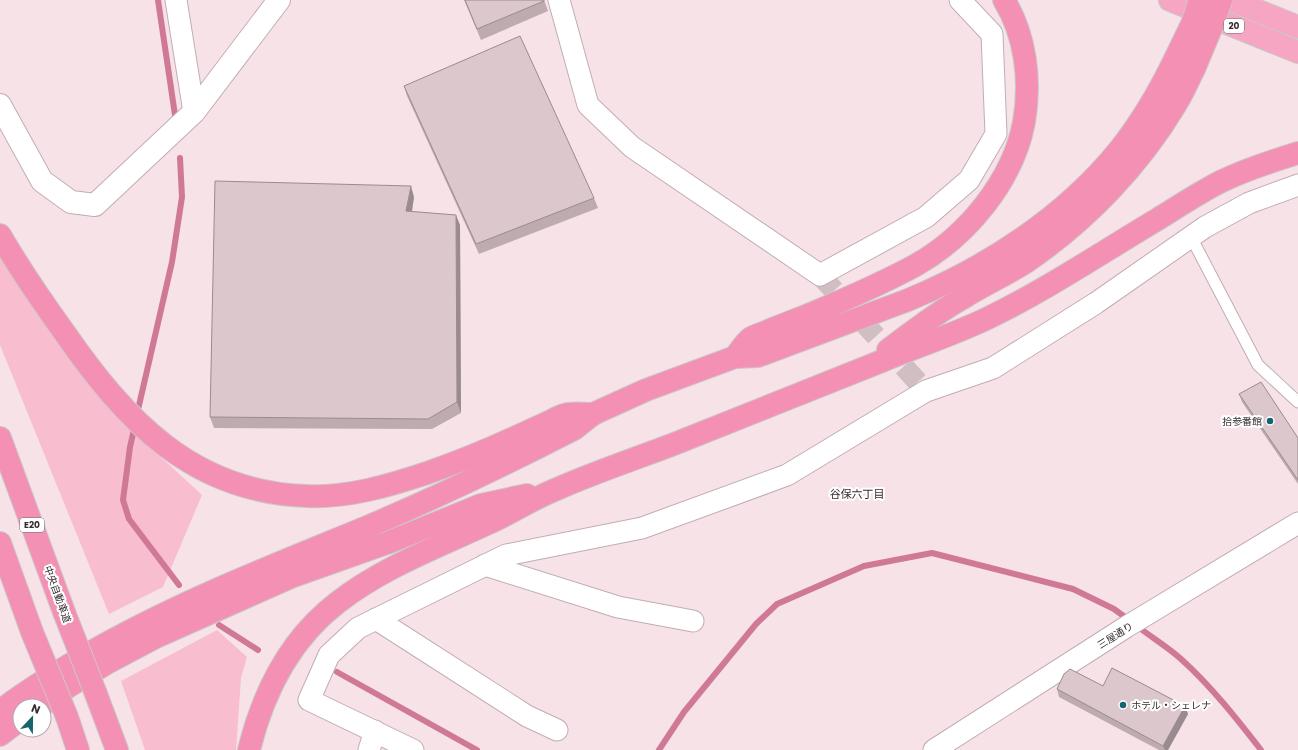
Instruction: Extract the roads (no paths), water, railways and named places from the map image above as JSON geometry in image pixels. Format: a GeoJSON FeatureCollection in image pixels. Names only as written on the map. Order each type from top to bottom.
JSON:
{"type":"FeatureCollection","features":[{"type":"Feature","properties":{"kind":"highway"},"geometry":{"type":"LineString","coordinates":[[735,357],[750,338],[871,288],[917,265],[956,236],[989,200],[1000,184],[1014,155],[1023,127],[1028,101],[1027,74],[1022,45],[1013,18],[1004,0]]}},
{"type":"Feature","properties":{"kind":"highway","name":"20"},"geometry":{"type":"LineString","coordinates":[[1170,0],[1298,52]]}},
{"type":"Feature","properties":{"kind":"highway"},"geometry":{"type":"LineString","coordinates":[[865,367],[925,322],[961,298],[1025,263],[1055,241],[1087,214],[1128,170],[1157,133],[1176,104],[1192,24],[1200,0]]}},
{"type":"Feature","properties":{"kind":"highway"},"geometry":{"type":"LineString","coordinates":[[0,711],[12,701],[59,670],[140,625],[259,570],[438,497],[574,430],[593,414],[646,390],[735,357],[758,356],[908,300],[932,290],[1010,247],[1036,229],[1084,188],[1100,172],[1120,148],[1152,103],[1185,64],[1212,26],[1221,0]]}},
{"type":"Feature","properties":{"kind":"highway","name":"20"},"geometry":{"type":"LineString","coordinates":[[1231,0],[1298,27]]}},
{"type":"Feature","properties":{"kind":"highway"},"geometry":{"type":"LineString","coordinates":[[249,750],[265,699],[285,660],[312,625],[334,605],[355,590],[398,565],[493,522],[555,489],[669,446],[983,320],[1065,277],[1220,182],[1250,169],[1298,153]]}},
{"type":"Feature","properties":{"kind":"highway"},"geometry":{"type":"LineString","coordinates":[[0,235],[43,302],[89,368],[122,406],[150,434],[184,459],[219,478],[250,489],[300,496],[337,495],[382,487],[480,454],[564,414],[593,414]]}},
{"type":"Feature","properties":{"kind":"highway","name":"中央自動車道"},"geometry":{"type":"LineString","coordinates":[[0,438],[117,750]]}},
{"type":"Feature","properties":{"kind":"highway"},"geometry":{"type":"LineString","coordinates":[[52,698],[107,663],[156,637],[291,577],[387,543],[481,505],[555,489]]}},
{"type":"Feature","properties":{"kind":"highway"},"geometry":{"type":"LineString","coordinates":[[0,543],[32,632],[67,717],[78,750]]}},
{"type":"Feature","properties":{"kind":"highway"},"geometry":{"type":"LineString","coordinates":[[67,717],[74,750]]}},
{"type":"Feature","properties":{"kind":"highway"},"geometry":{"type":"LineString","coordinates":[[0,735],[12,726]]}},
{"type":"Feature","properties":{"kind":"street"},"geometry":{"type":"LineString","coordinates":[[176,0],[194,112]]}},
{"type":"Feature","properties":{"kind":"street"},"geometry":{"type":"LineString","coordinates":[[0,105],[42,181],[71,202],[95,205],[194,112],[279,0]]}},
{"type":"Feature","properties":{"kind":"street"},"geometry":{"type":"LineString","coordinates":[[559,0],[588,105],[632,147],[820,275],[926,217],[969,180],[996,134],[992,34],[960,0]]}},
{"type":"Feature","properties":{"kind":"street"},"geometry":{"type":"LineString","coordinates":[[413,750],[372,741],[309,700],[329,655],[358,628],[506,555],[642,528],[787,475],[926,391],[993,368],[1096,303],[1205,227],[1249,203],[1298,185]]}},
{"type":"Feature","properties":{"kind":"street","name":"三屋通り"},"geometry":{"type":"LineString","coordinates":[[934,750],[1126,627],[1298,523]]}},
{"type":"Feature","properties":{"kind":"street"},"geometry":{"type":"LineString","coordinates":[[485,565],[618,607],[693,622]]}},
{"type":"Feature","properties":{"kind":"street"},"geometry":{"type":"LineString","coordinates":[[376,619],[528,716],[557,730]]}},
{"type":"Feature","properties":{"kind":"lane"},"geometry":{"type":"LineString","coordinates":[[1191,237],[1258,364],[1298,402]]}},
{"type":"Feature","properties":{"kind":"waterway"},"geometry":{"type":"LineString","coordinates":[[158,0],[175,115]]}},
{"type":"Feature","properties":{"kind":"waterway"},"geometry":{"type":"LineString","coordinates":[[137,414],[172,262],[182,197],[180,158]]}},
{"type":"Feature","properties":{"kind":"waterway"},"geometry":{"type":"LineString","coordinates":[[135,425],[130,447],[123,500],[129,519],[179,585]]}},
{"type":"Feature","properties":{"kind":"waterway"},"geometry":{"type":"LineString","coordinates":[[659,750],[684,712],[756,624],[777,604],[864,566],[932,553],[1073,589],[1114,609],[1129,620]]}},
{"type":"Feature","properties":{"kind":"waterway"},"geometry":{"type":"LineString","coordinates":[[219,625],[258,650]]}},
{"type":"Feature","properties":{"kind":"waterway"},"geometry":{"type":"LineString","coordinates":[[1137,626],[1171,650],[1192,669],[1243,726],[1261,750]]}},
{"type":"Feature","properties":{"kind":"waterway"},"geometry":{"type":"LineString","coordinates":[[337,672],[477,750]]}},
{"type":"Feature","properties":{"kind":"tunnel"},"geometry":{"type":"LineString","coordinates":[[820,275],[926,391]]}},
{"type":"Feature","properties":{"kind":"place","name":"拾参番館"},"geometry":{"type":"Point","coordinates":[1270,421]}},
{"type":"Feature","properties":{"kind":"place","name":"ホテル・シェレナ"},"geometry":{"type":"Point","coordinates":[1123,705]}},
{"type":"Feature","properties":{"kind":"district","name":"谷保六丁目"},"geometry":{"type":"Point","coordinates":[857,494]}}]}
